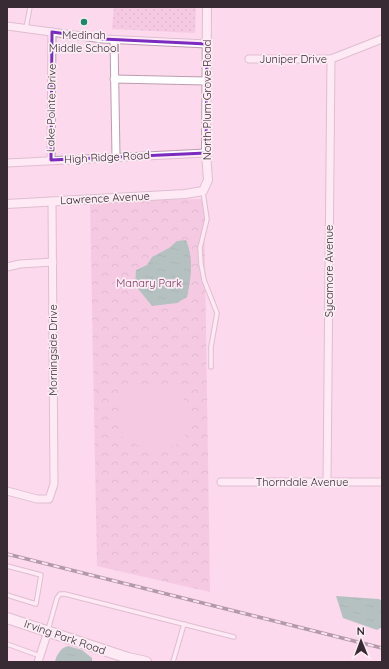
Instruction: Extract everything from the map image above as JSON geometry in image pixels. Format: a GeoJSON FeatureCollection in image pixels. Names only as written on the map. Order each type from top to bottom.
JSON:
{"type":"FeatureCollection","features":[{"type":"Feature","properties":{"kind":"main road","name":"Irving Park Road"},"geometry":{"type":"LineString","coordinates":[[7,618],[128,658],[146,662]]}},
{"type":"Feature","properties":{"kind":"street","name":"North Plum Grove Road"},"geometry":{"type":"LineString","coordinates":[[202,191],[208,180],[206,153],[207,7]]}},
{"type":"Feature","properties":{"kind":"street"},"geometry":{"type":"LineString","coordinates":[[7,26],[114,40],[207,44]]}},
{"type":"Feature","properties":{"kind":"street","name":"Lake Pointe Drive"},"geometry":{"type":"LineString","coordinates":[[51,160],[52,32]]}},
{"type":"Feature","properties":{"kind":"street","name":"Juniper Drive"},"geometry":{"type":"LineString","coordinates":[[249,59],[331,59],[382,39]]}},
{"type":"Feature","properties":{"kind":"street"},"geometry":{"type":"LineString","coordinates":[[114,40],[116,156]]}},
{"type":"Feature","properties":{"kind":"street","name":"Sycamore Avenue"},"geometry":{"type":"LineString","coordinates":[[327,482],[331,59]]}},
{"type":"Feature","properties":{"kind":"street"},"geometry":{"type":"LineString","coordinates":[[114,79],[206,81]]}},
{"type":"Feature","properties":{"kind":"street","name":"High Ridge Road"},"geometry":{"type":"LineString","coordinates":[[7,163],[116,156],[206,153]]}},
{"type":"Feature","properties":{"kind":"street","name":"Lawrence Avenue"},"geometry":{"type":"LineString","coordinates":[[7,204],[185,194],[202,191]]}},
{"type":"Feature","properties":{"kind":"street","name":"Morningside Drive"},"geometry":{"type":"LineString","coordinates":[[7,491],[37,499],[49,498],[54,484],[52,201]]}},
{"type":"Feature","properties":{"kind":"street"},"geometry":{"type":"LineString","coordinates":[[7,266],[53,262]]}},
{"type":"Feature","properties":{"kind":"street","name":"Thorndale Avenue"},"geometry":{"type":"LineString","coordinates":[[221,482],[382,482]]}},
{"type":"Feature","properties":{"kind":"street"},"geometry":{"type":"LineString","coordinates":[[39,659],[48,631]]}},
{"type":"Feature","properties":{"kind":"lane"},"geometry":{"type":"LineString","coordinates":[[26,28],[30,7]]}},
{"type":"Feature","properties":{"kind":"lane"},"geometry":{"type":"LineString","coordinates":[[202,191],[207,219],[200,248],[201,264],[204,280],[217,313],[211,366]]}},
{"type":"Feature","properties":{"kind":"lane"},"geometry":{"type":"LineString","coordinates":[[7,566],[41,575],[36,604],[7,595]]}},
{"type":"Feature","properties":{"kind":"lane"},"geometry":{"type":"LineString","coordinates":[[48,631],[57,598],[60,594],[65,594],[234,637]]}},
{"type":"Feature","properties":{"kind":"lane"},"geometry":{"type":"LineString","coordinates":[[173,662],[184,624]]}},
{"type":"Feature","properties":{"kind":"lane"},"geometry":{"type":"LineString","coordinates":[[7,644],[39,659]]}},
{"type":"Feature","properties":{"kind":"highlighted area"},"geometry":{"type":"Polygon","coordinates":[[[52,32],[103,39],[207,44],[206,153],[51,160],[52,32]]]}},
{"type":"Feature","properties":{"kind":"green space"},"geometry":{"type":"Polygon","coordinates":[[[114,7],[196,7],[195,33],[112,29],[114,7]]]}},
{"type":"Feature","properties":{"kind":"green space","name":"Manary Park"},"geometry":{"type":"Polygon","coordinates":[[[204,199],[210,592],[97,566],[90,201],[204,199]]]}},
{"type":"Feature","properties":{"kind":"green space"},"geometry":{"type":"Polygon","coordinates":[[[177,385],[192,417],[182,443],[150,452],[121,436],[121,391],[125,386],[177,385]]]}},
{"type":"Feature","properties":{"kind":"water"},"geometry":{"type":"Polygon","coordinates":[[[186,240],[189,247],[191,261],[191,276],[187,297],[177,303],[152,306],[135,285],[136,270],[147,265],[152,257],[169,248],[177,241],[186,240]]]}},
{"type":"Feature","properties":{"kind":"water"},"geometry":{"type":"Polygon","coordinates":[[[336,596],[379,599],[382,601],[382,627],[377,630],[343,618],[336,596]]]}},
{"type":"Feature","properties":{"kind":"water"},"geometry":{"type":"Polygon","coordinates":[[[68,646],[82,650],[92,658],[92,662],[55,662],[59,652],[68,646]]]}},
{"type":"Feature","properties":{"kind":"railway"},"geometry":{"type":"LineString","coordinates":[[7,554],[382,648]]}},
{"type":"Feature","properties":{"kind":"place","name":"Medinah Middle School"},"geometry":{"type":"Point","coordinates":[84,22]}}]}
